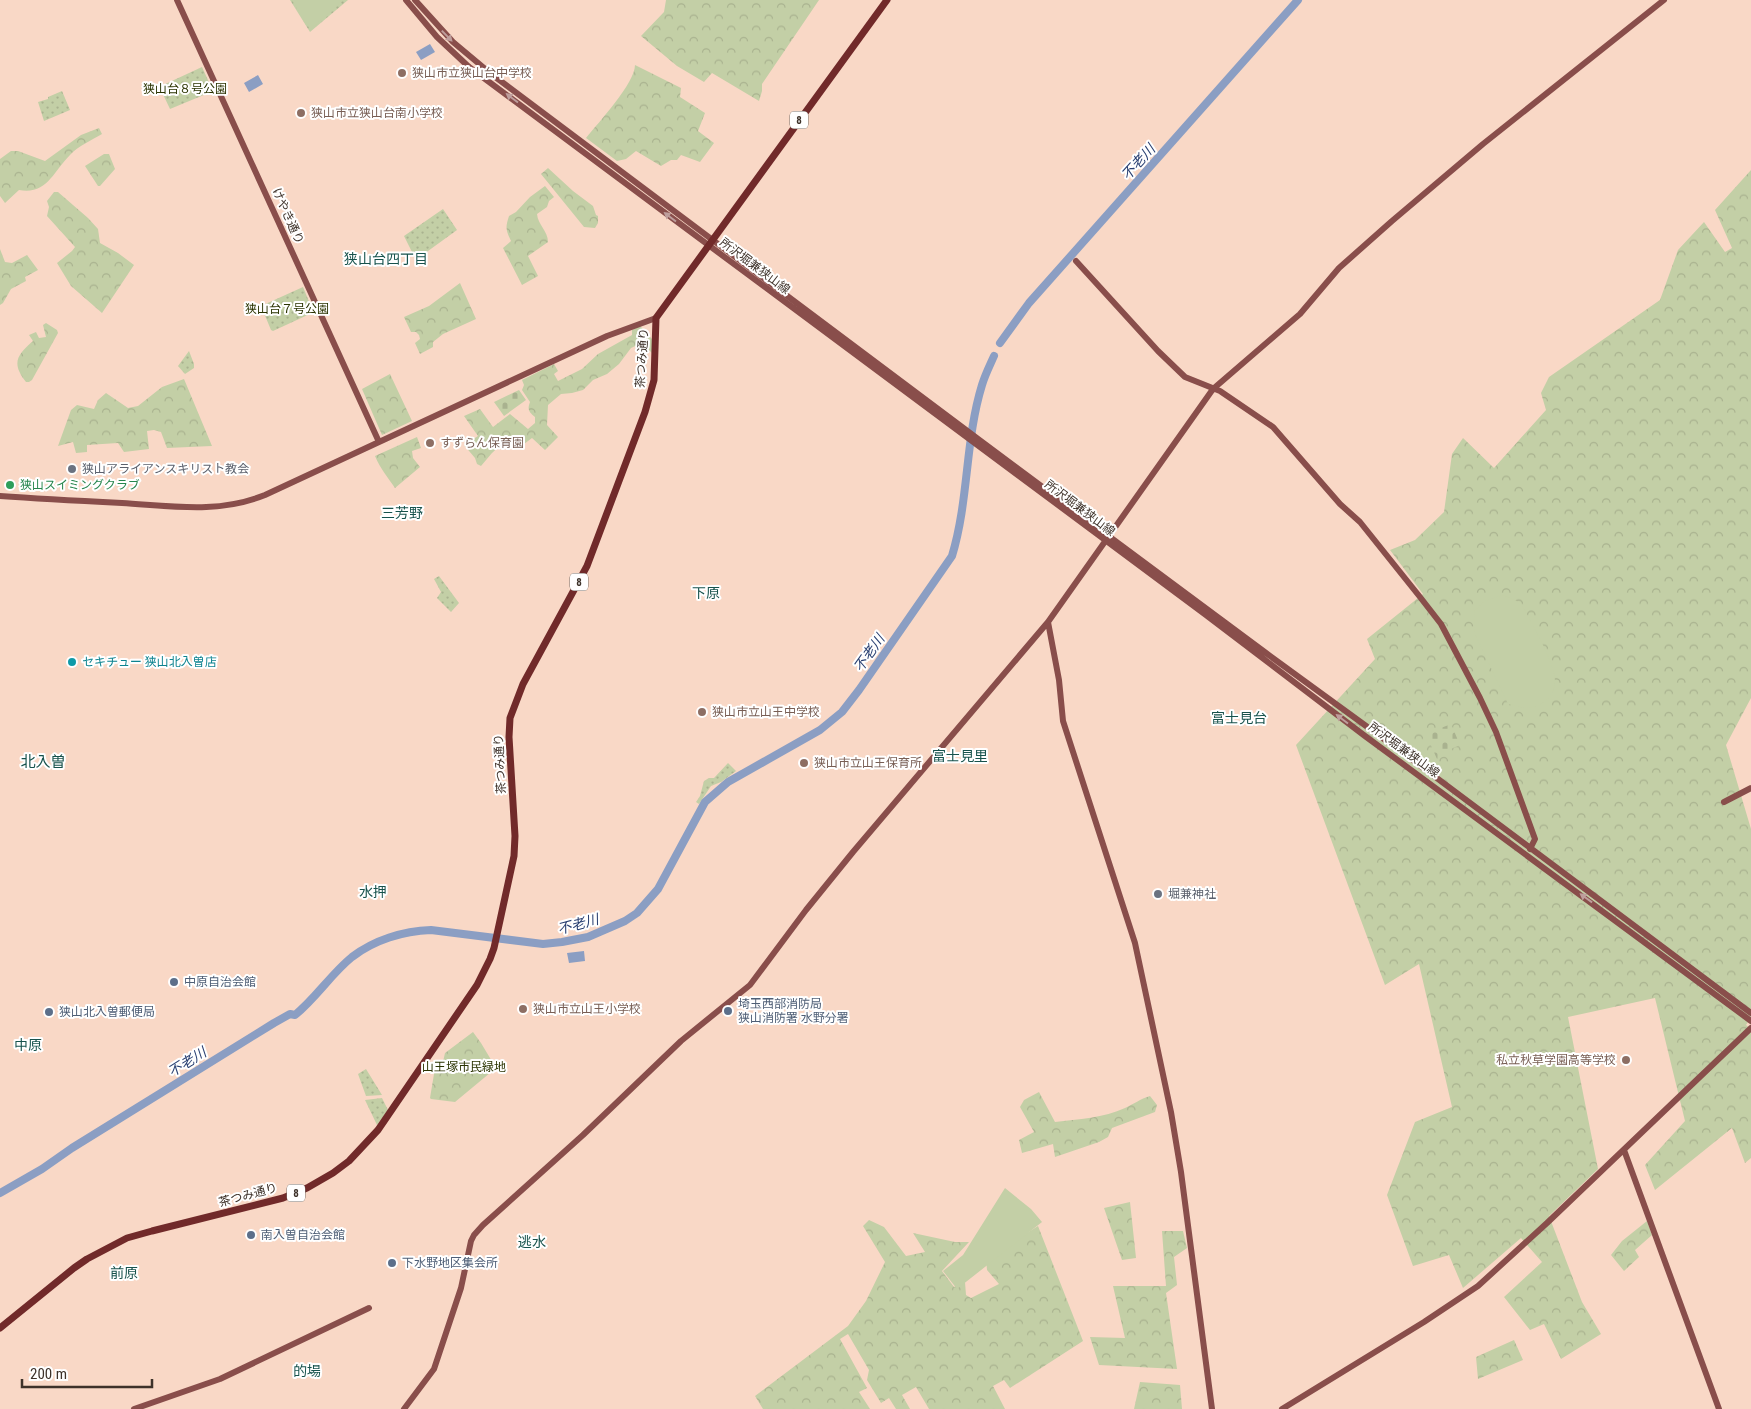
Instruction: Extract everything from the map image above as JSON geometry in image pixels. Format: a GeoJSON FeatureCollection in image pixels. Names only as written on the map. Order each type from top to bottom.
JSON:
{"type":"FeatureCollection","features":[{"type":"Feature","properties":{"kind":"main road","name":"茶つみ通り"},"geometry":{"type":"LineString","coordinates":[[0,1328],[87,1258],[115,1244],[152,1231],[283,1198],[321,1181],[349,1161],[378,1130],[469,998],[490,958],[496,939],[515,846],[509,737],[510,718],[523,684],[587,566],[645,412],[654,380],[656,318],[887,0]]}},
{"type":"Feature","properties":{"kind":"street","name":"けやき通り"},"geometry":{"type":"LineString","coordinates":[[177,0],[379,442]]}},
{"type":"Feature","properties":{"kind":"street","name":"所沢堀兼狭山線"},"geometry":{"type":"LineString","coordinates":[[406,0],[437,37],[469,67],[1410,758],[1751,1013]]}},
{"type":"Feature","properties":{"kind":"street","name":"所沢堀兼狭山線"},"geometry":{"type":"LineString","coordinates":[[415,0],[438,27],[474,61],[711,243]]}},
{"type":"Feature","properties":{"kind":"street"},"geometry":{"type":"LineString","coordinates":[[404,1409],[434,1369],[461,1288],[471,1241],[476,1232],[583,1135],[681,1041],[750,985],[806,910],[1048,622],[1213,389],[1300,314],[1339,268],[1392,221],[1483,144],[1664,0]]}},
{"type":"Feature","properties":{"kind":"street"},"geometry":{"type":"LineString","coordinates":[[1076,261],[1158,351],[1185,377],[1213,389],[1263,420],[1278,432],[1340,504],[1360,522],[1441,624],[1468,673],[1496,732],[1534,837],[1535,841],[1530,849]]}},
{"type":"Feature","properties":{"kind":"street"},"geometry":{"type":"LineString","coordinates":[[0,496],[187,507],[228,506],[243,503],[265,495],[599,340],[656,318]]}},
{"type":"Feature","properties":{"kind":"street","name":"所沢堀兼狭山線"},"geometry":{"type":"LineString","coordinates":[[1108,538],[1751,1021]]}},
{"type":"Feature","properties":{"kind":"street"},"geometry":{"type":"LineString","coordinates":[[1048,622],[1057,670],[1063,721],[1135,943],[1169,1102],[1181,1172],[1212,1409]]}},
{"type":"Feature","properties":{"kind":"street"},"geometry":{"type":"LineString","coordinates":[[1724,802],[1751,788]]}},
{"type":"Feature","properties":{"kind":"street"},"geometry":{"type":"LineString","coordinates":[[1282,1409],[1424,1322],[1478,1286],[1547,1223],[1751,1028]]}},
{"type":"Feature","properties":{"kind":"street"},"geometry":{"type":"LineString","coordinates":[[1624,1150],[1719,1409]]}},
{"type":"Feature","properties":{"kind":"street"},"geometry":{"type":"LineString","coordinates":[[134,1409],[220,1379],[369,1308]]}},
{"type":"Feature","properties":{"kind":"green space"},"geometry":{"type":"Polygon","coordinates":[[[290,0],[348,0],[310,32],[290,0]]]}},
{"type":"Feature","properties":{"kind":"green space"},"geometry":{"type":"Polygon","coordinates":[[[292,0],[343,0],[314,26],[306,25],[292,0]]]}},
{"type":"Feature","properties":{"kind":"green space"},"geometry":{"type":"Polygon","coordinates":[[[666,0],[819,0],[762,84],[759,101],[712,73],[704,82],[677,66],[641,36],[664,12],[666,0]]]}},
{"type":"Feature","properties":{"kind":"green space"},"geometry":{"type":"Polygon","coordinates":[[[635,65],[681,88],[680,97],[705,113],[698,131],[714,143],[700,162],[681,155],[677,160],[671,160],[661,166],[636,151],[626,159],[617,161],[586,138],[623,92],[635,65]]]}},
{"type":"Feature","properties":{"kind":"green space","name":"狭山台８号公園"},"geometry":{"type":"Polygon","coordinates":[[[202,67],[212,89],[211,92],[170,109],[160,88],[161,86],[202,67]]]}},
{"type":"Feature","properties":{"kind":"green space"},"geometry":{"type":"Polygon","coordinates":[[[62,91],[70,110],[44,121],[38,102],[62,91]]]}},
{"type":"Feature","properties":{"kind":"green space"},"geometry":{"type":"Polygon","coordinates":[[[99,128],[102,134],[73,152],[43,186],[29,191],[19,190],[5,203],[0,196],[0,159],[11,151],[18,151],[45,161],[81,135],[99,128]]]}},
{"type":"Feature","properties":{"kind":"green space"},"geometry":{"type":"Polygon","coordinates":[[[104,154],[109,154],[115,169],[98,186],[85,166],[104,154]]]}},
{"type":"Feature","properties":{"kind":"green space"},"geometry":{"type":"Polygon","coordinates":[[[548,168],[593,206],[598,216],[598,223],[595,228],[584,227],[541,174],[548,168]]]}},
{"type":"Feature","properties":{"kind":"green space"},"geometry":{"type":"Polygon","coordinates":[[[1751,170],[1751,698],[1726,745],[1751,829],[1751,1018],[1746,1025],[1751,1029],[1751,1158],[1745,1163],[1732,1128],[1655,1190],[1645,1165],[1685,1121],[1655,998],[1568,1017],[1598,1169],[1549,1216],[1582,1302],[1601,1334],[1561,1359],[1544,1324],[1530,1330],[1504,1297],[1542,1262],[1521,1238],[1463,1288],[1449,1255],[1413,1266],[1387,1195],[1415,1122],[1452,1107],[1419,964],[1385,985],[1296,745],[1375,659],[1367,639],[1423,594],[1390,550],[1415,540],[1444,512],[1452,454],[1463,438],[1494,468],[1546,410],[1541,393],[1549,377],[1660,300],[1678,250],[1704,222],[1725,252],[1732,248],[1715,210],[1751,170]]]}},
{"type":"Feature","properties":{"kind":"green space"},"geometry":{"type":"Polygon","coordinates":[[[545,186],[554,197],[549,201],[547,207],[537,214],[548,242],[528,256],[538,276],[522,285],[503,248],[511,241],[507,231],[507,223],[509,216],[545,186]]]}},
{"type":"Feature","properties":{"kind":"green space"},"geometry":{"type":"Polygon","coordinates":[[[54,192],[58,192],[98,229],[100,243],[134,265],[102,313],[71,286],[57,263],[75,247],[47,216],[49,207],[47,201],[54,192]]]}},
{"type":"Feature","properties":{"kind":"green space"},"geometry":{"type":"Polygon","coordinates":[[[443,209],[457,230],[417,259],[415,258],[404,236],[443,209]]]}},
{"type":"Feature","properties":{"kind":"green space"},"geometry":{"type":"Polygon","coordinates":[[[0,249],[5,262],[12,263],[27,255],[38,270],[25,277],[26,281],[11,289],[0,305],[0,249]]]}},
{"type":"Feature","properties":{"kind":"green space"},"geometry":{"type":"Polygon","coordinates":[[[460,283],[476,319],[443,334],[433,342],[433,347],[420,354],[415,343],[420,339],[419,335],[416,332],[411,332],[404,317],[429,306],[460,283]]]}},
{"type":"Feature","properties":{"kind":"green space","name":"狭山台７号公園"},"geometry":{"type":"Polygon","coordinates":[[[303,287],[313,311],[312,313],[273,331],[271,330],[261,306],[303,287]]]}},
{"type":"Feature","properties":{"kind":"green space"},"geometry":{"type":"Polygon","coordinates":[[[46,323],[57,330],[58,333],[32,380],[26,382],[19,370],[18,360],[23,351],[33,341],[29,335],[36,332],[39,338],[46,337],[43,325],[46,323]]]}},
{"type":"Feature","properties":{"kind":"green space"},"geometry":{"type":"Polygon","coordinates":[[[640,326],[652,339],[652,353],[642,343],[631,348],[619,364],[607,374],[593,380],[583,390],[561,394],[548,405],[547,425],[558,437],[545,450],[532,438],[520,447],[505,441],[481,466],[477,464],[475,458],[464,445],[478,436],[464,416],[480,409],[493,427],[510,414],[528,429],[535,423],[535,417],[529,411],[530,402],[522,390],[524,385],[522,380],[554,364],[558,371],[554,374],[558,381],[582,369],[598,354],[632,335],[632,330],[640,326]]]}},
{"type":"Feature","properties":{"kind":"green space"},"geometry":{"type":"Polygon","coordinates":[[[189,351],[194,368],[185,374],[178,366],[189,351]]]}},
{"type":"Feature","properties":{"kind":"green space"},"geometry":{"type":"Polygon","coordinates":[[[390,374],[412,421],[382,435],[362,389],[390,374]]]}},
{"type":"Feature","properties":{"kind":"green space"},"geometry":{"type":"Polygon","coordinates":[[[184,379],[212,446],[167,448],[161,432],[154,430],[147,431],[149,449],[124,452],[118,443],[87,445],[87,452],[76,453],[73,442],[58,446],[71,410],[77,405],[94,409],[98,400],[106,393],[128,408],[138,406],[162,387],[184,379]]]}},
{"type":"Feature","properties":{"kind":"green space"},"geometry":{"type":"Polygon","coordinates":[[[519,390],[526,400],[504,416],[494,402],[519,390]]]}},
{"type":"Feature","properties":{"kind":"green space"},"geometry":{"type":"Polygon","coordinates":[[[417,437],[421,448],[412,451],[413,458],[420,467],[395,488],[375,456],[417,437]]]}},
{"type":"Feature","properties":{"kind":"green space"},"geometry":{"type":"Polygon","coordinates":[[[439,576],[459,603],[451,612],[437,598],[441,592],[434,579],[439,576]]]}},
{"type":"Feature","properties":{"kind":"green space"},"geometry":{"type":"Polygon","coordinates":[[[1503,595],[1521,603],[1543,644],[1555,677],[1555,684],[1550,696],[1534,707],[1525,708],[1508,704],[1474,632],[1475,610],[1485,601],[1503,595]]]}},
{"type":"Feature","properties":{"kind":"green space"},"geometry":{"type":"Polygon","coordinates":[[[1451,724],[1460,745],[1446,751],[1447,755],[1437,759],[1426,734],[1451,724]]]}},
{"type":"Feature","properties":{"kind":"green space"},"geometry":{"type":"Polygon","coordinates":[[[728,763],[736,771],[721,782],[711,786],[699,804],[696,802],[700,796],[704,781],[714,778],[728,763]]]}},
{"type":"Feature","properties":{"kind":"green space","name":"山王塚市民緑地"},"geometry":{"type":"Polygon","coordinates":[[[473,1032],[496,1068],[455,1102],[431,1099],[435,1068],[442,1066],[445,1053],[473,1032]]]}},
{"type":"Feature","properties":{"kind":"green space"},"geometry":{"type":"Polygon","coordinates":[[[366,1069],[382,1095],[366,1096],[358,1074],[366,1069]]]}},
{"type":"Feature","properties":{"kind":"green space"},"geometry":{"type":"Polygon","coordinates":[[[1039,1092],[1055,1122],[1108,1114],[1150,1096],[1157,1105],[1155,1112],[1112,1128],[1108,1137],[1099,1142],[1055,1157],[1053,1144],[1022,1153],[1019,1140],[1034,1132],[1020,1107],[1024,1100],[1039,1092]]]}},
{"type":"Feature","properties":{"kind":"green space"},"geometry":{"type":"Polygon","coordinates":[[[382,1098],[388,1110],[377,1125],[365,1100],[382,1098]]]}},
{"type":"Feature","properties":{"kind":"green space"},"geometry":{"type":"Polygon","coordinates":[[[1005,1188],[1031,1209],[1042,1222],[957,1289],[943,1271],[963,1255],[1005,1188]]]}},
{"type":"Feature","properties":{"kind":"green space"},"geometry":{"type":"Polygon","coordinates":[[[1130,1202],[1136,1258],[1122,1260],[1104,1208],[1130,1202]]]}},
{"type":"Feature","properties":{"kind":"green space"},"geometry":{"type":"Polygon","coordinates":[[[869,1220],[884,1227],[906,1256],[925,1252],[913,1233],[955,1242],[969,1242],[942,1271],[954,1287],[965,1282],[966,1295],[971,1298],[999,1284],[987,1270],[986,1259],[1038,1226],[1083,1341],[1010,1388],[1004,1380],[993,1386],[1005,1409],[929,1409],[916,1387],[902,1395],[910,1409],[896,1409],[889,1398],[881,1403],[867,1380],[869,1370],[848,1334],[840,1339],[867,1388],[859,1392],[870,1409],[763,1409],[755,1396],[848,1326],[866,1301],[885,1262],[863,1226],[869,1220]]]}},
{"type":"Feature","properties":{"kind":"green space"},"geometry":{"type":"Polygon","coordinates":[[[1647,1221],[1652,1235],[1635,1250],[1639,1257],[1624,1271],[1611,1255],[1622,1241],[1647,1221]]]}},
{"type":"Feature","properties":{"kind":"green space"},"geometry":{"type":"Polygon","coordinates":[[[1162,1231],[1183,1231],[1187,1248],[1174,1257],[1177,1285],[1166,1293],[1177,1369],[1099,1365],[1090,1337],[1125,1338],[1113,1286],[1166,1286],[1162,1231]]]}},
{"type":"Feature","properties":{"kind":"green space"},"geometry":{"type":"Polygon","coordinates":[[[1514,1340],[1523,1360],[1478,1379],[1476,1357],[1514,1340]]]}},
{"type":"Feature","properties":{"kind":"green space"},"geometry":{"type":"Polygon","coordinates":[[[1140,1382],[1180,1385],[1182,1409],[1134,1409],[1140,1382]]]}},
{"type":"Feature","properties":{"kind":"water"},"geometry":{"type":"Polygon","coordinates":[[[430,44],[435,52],[421,60],[416,52],[430,44]]]}},
{"type":"Feature","properties":{"kind":"water"},"geometry":{"type":"Polygon","coordinates":[[[258,75],[263,84],[249,92],[244,83],[258,75]]]}},
{"type":"Feature","properties":{"kind":"water"},"geometry":{"type":"Polygon","coordinates":[[[584,951],[585,961],[569,963],[567,953],[584,951]]]}},
{"type":"Feature","properties":{"kind":"waterway","name":"不老川"},"geometry":{"type":"LineString","coordinates":[[1000,343],[1029,303],[1298,0]]}},
{"type":"Feature","properties":{"kind":"waterway","name":"不老川"},"geometry":{"type":"LineString","coordinates":[[0,1193],[42,1169],[72,1148],[274,1023],[290,1014],[295,1015],[352,957],[379,941],[400,934],[431,930],[543,944],[562,942],[588,937],[625,921],[637,913],[658,889],[705,802],[728,782],[820,730],[842,712],[952,556],[961,513],[977,406],[983,381],[994,356]]}},
{"type":"Feature","properties":{"kind":"place","name":"狭山市立狭山台中学校"},"geometry":{"type":"Point","coordinates":[402,73]}},
{"type":"Feature","properties":{"kind":"place","name":"狭山市立狭山台南小学校"},"geometry":{"type":"Point","coordinates":[301,113]}},
{"type":"Feature","properties":{"kind":"place","name":"すずらん保育園"},"geometry":{"type":"Point","coordinates":[430,443]}},
{"type":"Feature","properties":{"kind":"place","name":"狭山アライアンスキリスト教会"},"geometry":{"type":"Point","coordinates":[72,469]}},
{"type":"Feature","properties":{"kind":"place","name":"狭山スイミングクラブ"},"geometry":{"type":"Point","coordinates":[10,485]}},
{"type":"Feature","properties":{"kind":"place","name":"セキチュー 狭山北入曽店"},"geometry":{"type":"Point","coordinates":[72,662]}},
{"type":"Feature","properties":{"kind":"place","name":"狭山市立山王中学校"},"geometry":{"type":"Point","coordinates":[702,712]}},
{"type":"Feature","properties":{"kind":"place","name":"狭山市立山王保育所"},"geometry":{"type":"Point","coordinates":[804,763]}},
{"type":"Feature","properties":{"kind":"place","name":"堀兼神社"},"geometry":{"type":"Point","coordinates":[1158,894]}},
{"type":"Feature","properties":{"kind":"place","name":"中原自治会館"},"geometry":{"type":"Point","coordinates":[174,982]}},
{"type":"Feature","properties":{"kind":"place","name":"狭山市立山王小学校"},"geometry":{"type":"Point","coordinates":[523,1009]}},
{"type":"Feature","properties":{"kind":"place","name":"埼玉西部消防局 狭山消防署 水野分署"},"geometry":{"type":"Point","coordinates":[728,1011]}},
{"type":"Feature","properties":{"kind":"place","name":"狭山北入曽郵便局"},"geometry":{"type":"Point","coordinates":[49,1012]}},
{"type":"Feature","properties":{"kind":"place","name":"私立秋草学園高等学校"},"geometry":{"type":"Point","coordinates":[1626,1060]}},
{"type":"Feature","properties":{"kind":"place","name":"南入曽自治会館"},"geometry":{"type":"Point","coordinates":[251,1235]}},
{"type":"Feature","properties":{"kind":"place","name":"下水野地区集会所"},"geometry":{"type":"Point","coordinates":[392,1263]}},
{"type":"Feature","properties":{"kind":"district","name":"狭山台四丁目"},"geometry":{"type":"Point","coordinates":[386,259]}},
{"type":"Feature","properties":{"kind":"district","name":"三芳野"},"geometry":{"type":"Point","coordinates":[402,513]}},
{"type":"Feature","properties":{"kind":"district","name":"下原"},"geometry":{"type":"Point","coordinates":[706,593]}},
{"type":"Feature","properties":{"kind":"district","name":"富士見台"},"geometry":{"type":"Point","coordinates":[1239,718]}},
{"type":"Feature","properties":{"kind":"district","name":"富士見里"},"geometry":{"type":"Point","coordinates":[960,756]}},
{"type":"Feature","properties":{"kind":"district","name":"北入曽"},"geometry":{"type":"Point","coordinates":[43,762]}},
{"type":"Feature","properties":{"kind":"district","name":"水押"},"geometry":{"type":"Point","coordinates":[373,892]}},
{"type":"Feature","properties":{"kind":"district","name":"中原"},"geometry":{"type":"Point","coordinates":[28,1045]}},
{"type":"Feature","properties":{"kind":"district","name":"逃水"},"geometry":{"type":"Point","coordinates":[532,1242]}},
{"type":"Feature","properties":{"kind":"district","name":"前原"},"geometry":{"type":"Point","coordinates":[124,1273]}},
{"type":"Feature","properties":{"kind":"district","name":"的場"},"geometry":{"type":"Point","coordinates":[307,1371]}}]}
